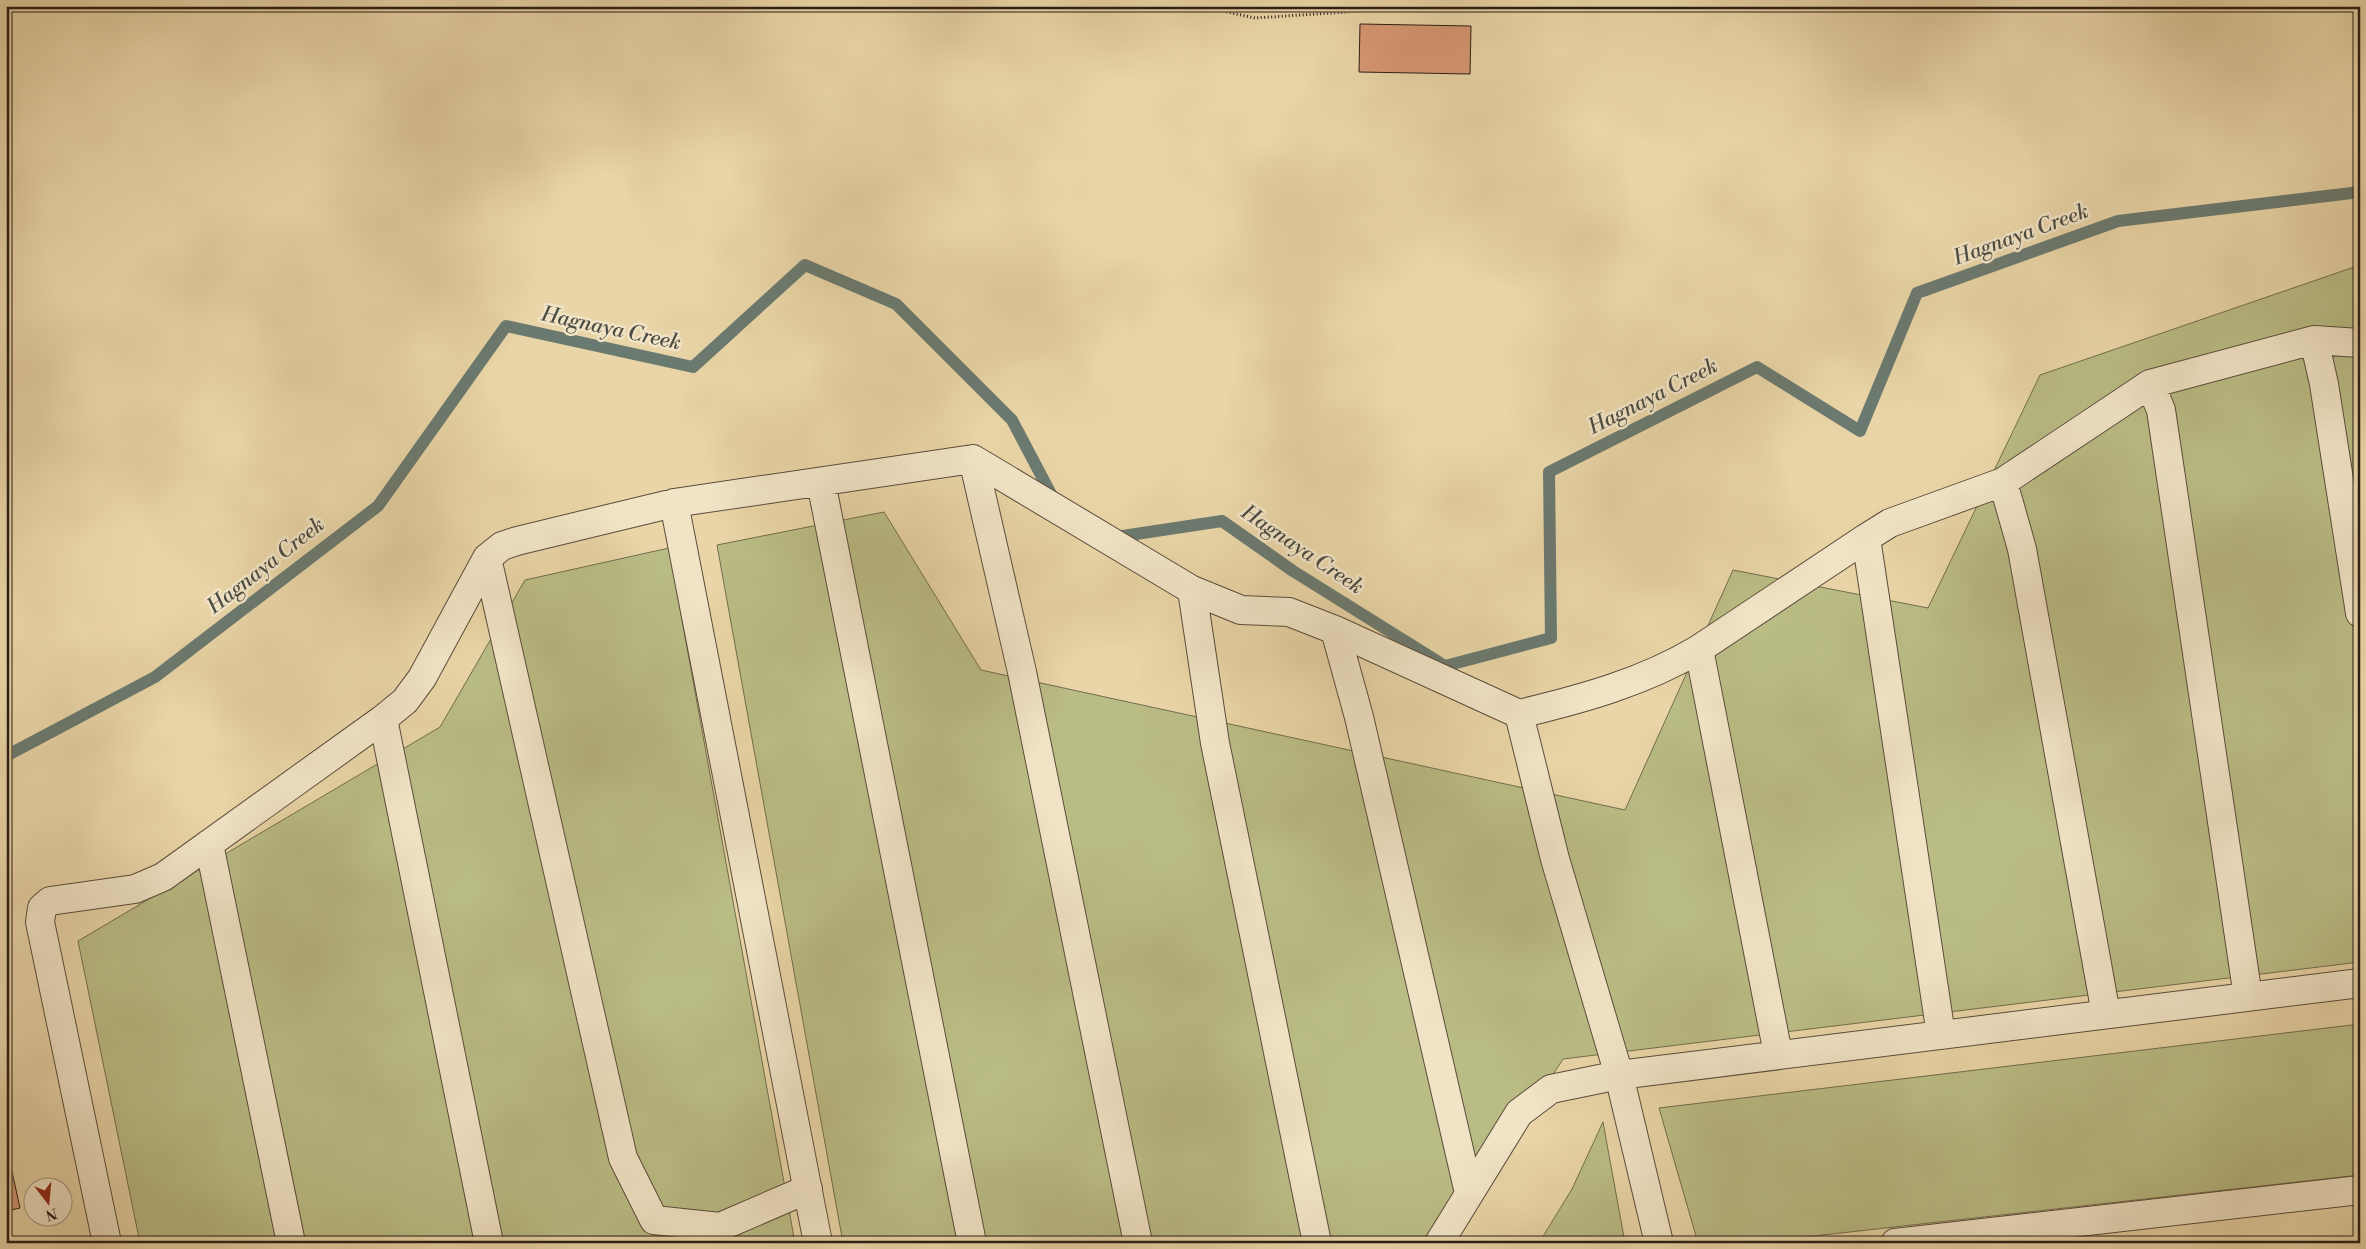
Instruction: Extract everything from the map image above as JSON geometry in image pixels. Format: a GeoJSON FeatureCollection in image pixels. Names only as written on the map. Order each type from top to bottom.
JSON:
{"type":"FeatureCollection","features":[{"type":"Feature","properties":{"kind":"street"},"geometry":{"type":"LineString","coordinates":[[2314,340],[2324,384],[2360,613]]}},
{"type":"Feature","properties":{"kind":"street"},"geometry":{"type":"LineString","coordinates":[[107,1243],[40,922],[42,908],[50,901],[135,889],[163,877],[383,719],[405,701],[422,678],[487,558],[502,546],[674,504],[973,459],[1192,590],[1241,610],[1289,612],[1335,630],[1519,714],[1584,698],[1670,666],[1699,649],[1890,523],[2003,482],[2150,384],[2314,340],[2360,343]]}},
{"type":"Feature","properties":{"kind":"street"},"geometry":{"type":"LineString","coordinates":[[2150,384],[2161,410],[2248,997]]}},
{"type":"Feature","properties":{"kind":"street"},"geometry":{"type":"LineString","coordinates":[[973,459],[1022,672],[1138,1243]]}},
{"type":"Feature","properties":{"kind":"street"},"geometry":{"type":"LineString","coordinates":[[821,482],[972,1243]]}},
{"type":"Feature","properties":{"kind":"street"},"geometry":{"type":"LineString","coordinates":[[2003,482],[2022,549],[2106,1014]]}},
{"type":"Feature","properties":{"kind":"street"},"geometry":{"type":"LineString","coordinates":[[674,504],[818,1243]]}},
{"type":"Feature","properties":{"kind":"street"},"geometry":{"type":"LineString","coordinates":[[1866,538],[1941,1035]]}},
{"type":"Feature","properties":{"kind":"street"},"geometry":{"type":"LineString","coordinates":[[487,558],[623,1158],[654,1220],[720,1227],[808,1189]]}},
{"type":"Feature","properties":{"kind":"street"},"geometry":{"type":"LineString","coordinates":[[1192,590],[1215,743],[1317,1243]]}},
{"type":"Feature","properties":{"kind":"street"},"geometry":{"type":"LineString","coordinates":[[1335,630],[1359,716],[1470,1193]]}},
{"type":"Feature","properties":{"kind":"street"},"geometry":{"type":"LineString","coordinates":[[1699,649],[1778,1054]]}},
{"type":"Feature","properties":{"kind":"street"},"geometry":{"type":"LineString","coordinates":[[1519,714],[1555,859],[1619,1075],[1659,1243]]}},
{"type":"Feature","properties":{"kind":"street"},"geometry":{"type":"LineString","coordinates":[[383,719],[489,1243]]}},
{"type":"Feature","properties":{"kind":"street"},"geometry":{"type":"LineString","coordinates":[[209,844],[290,1243]]}},
{"type":"Feature","properties":{"kind":"street"},"geometry":{"type":"LineString","coordinates":[[1439,1243],[1518,1113],[1551,1089],[1619,1075],[1778,1054],[2360,983]]}},
{"type":"Feature","properties":{"kind":"street"},"geometry":{"type":"LineString","coordinates":[[1895,1243],[2360,1190]]}},
{"type":"Feature","properties":{"kind":"path"},"geometry":{"type":"LineString","coordinates":[[1199,6],[1255,18],[1347,12],[1379,6]]}},
{"type":"Feature","properties":{"kind":"green space"},"geometry":{"type":"Polygon","coordinates":[[[2360,265],[2360,962],[1563,1059],[1445,1243],[843,1243],[717,545],[884,512],[981,670],[1625,810],[1733,570],[1928,608],[2040,375],[2360,265]]]}},
{"type":"Feature","properties":{"kind":"green space"},"geometry":{"type":"Polygon","coordinates":[[[669,548],[795,1243],[140,1243],[78,941],[440,727],[525,580],[669,548]]]}},
{"type":"Feature","properties":{"kind":"green space"},"geometry":{"type":"Polygon","coordinates":[[[2360,1024],[2360,1175],[1751,1243],[1698,1243],[1659,1108],[2360,1024]]]}},
{"type":"Feature","properties":{"kind":"green space"},"geometry":{"type":"Polygon","coordinates":[[[1603,1122],[1625,1243],[1539,1243],[1572,1189],[1603,1122]]]}},
{"type":"Feature","properties":{"kind":"building"},"geometry":{"type":"Polygon","coordinates":[[[1360,24],[1471,26],[1470,74],[1359,72],[1360,24]]]}},
{"type":"Feature","properties":{"kind":"building"},"geometry":{"type":"Polygon","coordinates":[[[11,1167],[20,1208],[6,1211],[6,1168],[11,1167]]]}},
{"type":"Feature","properties":{"kind":"waterway","name":"Hagnaya Creek"},"geometry":{"type":"LineString","coordinates":[[1113,535],[1116,537],[1222,521],[1293,571],[1445,666],[1551,638],[1549,472],[1757,367],[1860,431],[1917,293],[2118,221],[2360,192]]}},
{"type":"Feature","properties":{"kind":"waterway","name":"Hagnaya Creek"},"geometry":{"type":"LineString","coordinates":[[6,756],[155,677],[378,506],[506,326],[693,367],[805,265],[896,304],[1012,420],[1052,496],[1058,500]]}}]}
